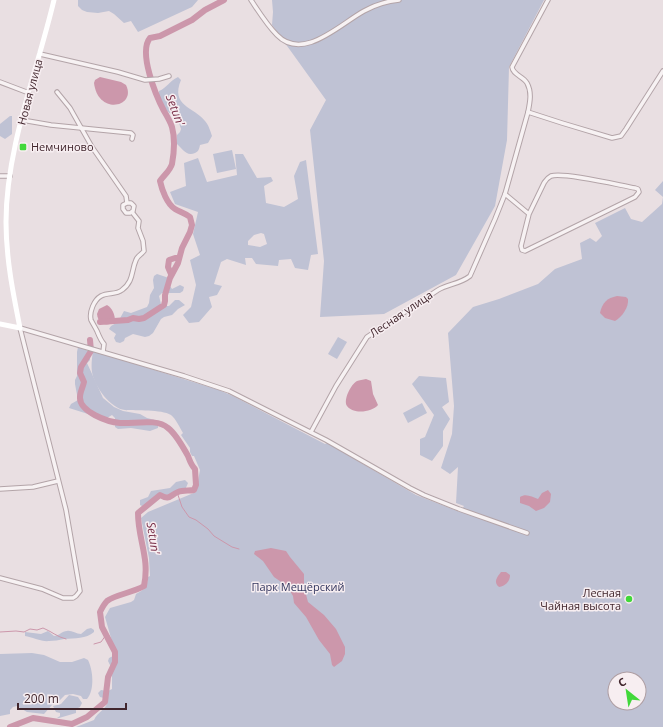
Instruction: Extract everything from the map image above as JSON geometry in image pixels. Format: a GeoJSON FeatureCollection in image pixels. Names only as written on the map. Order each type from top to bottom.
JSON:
{"type":"FeatureCollection","features":[{"type":"Feature","properties":{"kind":"street","name":"Новая улица"},"geometry":{"type":"LineString","coordinates":[[20,328],[12,284],[6,235],[6,216],[10,176],[22,120],[54,0]]}},
{"type":"Feature","properties":{"kind":"street"},"geometry":{"type":"LineString","coordinates":[[251,0],[277,36],[292,44],[302,44],[321,38],[372,7],[385,2],[399,0]]}},
{"type":"Feature","properties":{"kind":"street"},"geometry":{"type":"LineString","coordinates":[[529,214],[505,194],[530,101],[530,89],[526,81],[514,72],[512,67],[548,0]]}},
{"type":"Feature","properties":{"kind":"street"},"geometry":{"type":"LineString","coordinates":[[40,54],[111,70],[145,80],[159,79],[169,76]]}},
{"type":"Feature","properties":{"kind":"street"},"geometry":{"type":"LineString","coordinates":[[528,112],[612,138],[618,138],[626,129],[663,71]]}},
{"type":"Feature","properties":{"kind":"street"},"geometry":{"type":"LineString","coordinates":[[0,82],[29,94]]}},
{"type":"Feature","properties":{"kind":"street"},"geometry":{"type":"LineString","coordinates":[[57,92],[70,108],[92,147],[126,196],[127,203]]}},
{"type":"Feature","properties":{"kind":"street"},"geometry":{"type":"LineString","coordinates":[[22,120],[131,133],[133,135],[132,139]]}},
{"type":"Feature","properties":{"kind":"street"},"geometry":{"type":"LineString","coordinates":[[0,176],[10,176]]}},
{"type":"Feature","properties":{"kind":"street"},"geometry":{"type":"LineString","coordinates":[[550,176],[566,176],[635,188],[639,192],[635,197],[525,251],[522,250],[521,246],[529,214],[546,179],[550,176]]}},
{"type":"Feature","properties":{"kind":"street","name":"Лесная улица"},"geometry":{"type":"LineString","coordinates":[[311,432],[336,386],[367,337],[438,290],[450,284],[462,281],[470,276],[505,194]]}},
{"type":"Feature","properties":{"kind":"street"},"geometry":{"type":"LineString","coordinates":[[127,203],[133,204],[134,208],[132,212]]}},
{"type":"Feature","properties":{"kind":"street"},"geometry":{"type":"LineString","coordinates":[[127,203],[123,207],[124,211],[128,213],[132,212]]}},
{"type":"Feature","properties":{"kind":"street"},"geometry":{"type":"LineString","coordinates":[[103,352],[104,344],[90,316],[96,301],[102,296],[107,293],[119,292],[122,290],[133,275],[137,257],[144,251],[143,241],[138,228],[139,221],[132,212]]}},
{"type":"Feature","properties":{"kind":"street"},"geometry":{"type":"LineString","coordinates":[[0,324],[84,346],[229,391],[311,432],[424,495],[526,533]]}},
{"type":"Feature","properties":{"kind":"street"},"geometry":{"type":"LineString","coordinates":[[0,578],[42,589],[63,598],[73,598],[80,591],[66,510],[20,328]]}},
{"type":"Feature","properties":{"kind":"street"},"geometry":{"type":"LineString","coordinates":[[0,490],[33,487],[58,481]]}},
{"type":"Feature","properties":{"kind":"green space"},"geometry":{"type":"Polygon","coordinates":[[[78,0],[198,0],[192,7],[138,32],[131,21],[124,23],[109,11],[98,13],[82,10],[78,6],[78,0]]]}},
{"type":"Feature","properties":{"kind":"green space"},"geometry":{"type":"Polygon","coordinates":[[[272,0],[544,0],[509,67],[507,140],[495,206],[456,275],[384,314],[320,317],[324,261],[310,130],[326,100],[272,25],[272,0]]]}},
{"type":"Feature","properties":{"kind":"green space"},"geometry":{"type":"Polygon","coordinates":[[[178,77],[181,80],[178,89],[181,101],[205,121],[212,136],[208,143],[200,145],[199,150],[192,154],[184,151],[176,143],[177,135],[181,129],[177,117],[164,107],[159,95],[159,91],[178,77]]]}},
{"type":"Feature","properties":{"kind":"green space"},"geometry":{"type":"Polygon","coordinates":[[[12,116],[12,134],[5,139],[0,136],[0,124],[12,116]]]}},
{"type":"Feature","properties":{"kind":"green space"},"geometry":{"type":"Polygon","coordinates":[[[232,150],[236,169],[217,173],[213,154],[232,150]]]}},
{"type":"Feature","properties":{"kind":"green space"},"geometry":{"type":"Polygon","coordinates":[[[235,154],[243,154],[257,178],[271,177],[273,181],[264,186],[266,203],[284,207],[298,199],[294,176],[300,162],[306,160],[318,254],[311,255],[308,270],[295,268],[291,259],[279,260],[278,266],[256,264],[252,258],[245,258],[246,265],[227,259],[221,262],[214,284],[222,286],[217,295],[209,297],[212,307],[199,322],[189,323],[183,315],[191,307],[196,285],[190,260],[200,255],[193,234],[198,212],[175,204],[170,192],[186,186],[184,163],[198,158],[207,182],[237,175],[235,154]],[[261,233],[254,235],[248,241],[248,245],[260,247],[267,244],[264,234],[261,233]]]}},
{"type":"Feature","properties":{"kind":"green space"},"geometry":{"type":"Polygon","coordinates":[[[663,181],[663,197],[655,190],[663,181]]]}},
{"type":"Feature","properties":{"kind":"green space","name":"Парк Мещёрский"},"geometry":{"type":"Polygon","coordinates":[[[663,197],[663,727],[76,727],[94,720],[108,702],[108,699],[100,697],[98,693],[101,690],[108,691],[112,689],[113,671],[108,661],[109,658],[115,655],[115,652],[105,617],[110,608],[134,600],[136,594],[142,591],[145,587],[148,577],[150,576],[149,558],[141,518],[148,512],[196,492],[200,470],[194,456],[192,456],[190,452],[190,448],[181,435],[183,433],[171,415],[155,411],[120,409],[114,406],[104,396],[93,378],[93,351],[219,390],[233,396],[325,444],[327,443],[416,495],[460,512],[464,506],[456,503],[458,467],[450,474],[441,468],[452,434],[454,406],[448,333],[473,307],[538,284],[555,269],[582,259],[580,243],[590,238],[596,242],[602,236],[595,223],[625,208],[631,219],[642,222],[662,204],[663,197]]]}},
{"type":"Feature","properties":{"kind":"green space"},"geometry":{"type":"Polygon","coordinates":[[[157,274],[169,278],[172,289],[180,285],[184,287],[183,291],[180,293],[162,293],[159,296],[161,304],[169,306],[175,300],[179,300],[185,305],[172,315],[161,319],[153,333],[149,336],[145,337],[133,334],[125,338],[124,341],[120,343],[116,342],[114,338],[116,334],[109,329],[118,322],[124,311],[131,313],[147,307],[150,295],[154,288],[154,276],[157,274]]]}},
{"type":"Feature","properties":{"kind":"green space"},"geometry":{"type":"Polygon","coordinates":[[[338,337],[347,342],[337,359],[328,354],[338,337]]]}},
{"type":"Feature","properties":{"kind":"green space"},"geometry":{"type":"Polygon","coordinates":[[[78,347],[82,347],[89,352],[90,360],[87,363],[103,398],[114,407],[123,411],[140,414],[155,420],[158,423],[158,428],[150,431],[131,428],[118,429],[115,427],[115,418],[112,415],[102,421],[88,414],[69,408],[71,404],[78,400],[75,380],[77,376],[78,347]]]}},
{"type":"Feature","properties":{"kind":"green space"},"geometry":{"type":"Polygon","coordinates":[[[419,376],[446,378],[449,402],[442,407],[450,419],[443,431],[443,446],[432,461],[420,455],[420,439],[425,437],[434,415],[412,384],[419,376]]]}},
{"type":"Feature","properties":{"kind":"green space"},"geometry":{"type":"Polygon","coordinates":[[[422,403],[427,413],[408,423],[403,413],[422,403]]]}},
{"type":"Feature","properties":{"kind":"green space"},"geometry":{"type":"Polygon","coordinates":[[[185,480],[188,483],[185,490],[168,495],[160,494],[144,507],[140,505],[140,500],[148,497],[151,491],[170,488],[176,482],[185,480]]]}},
{"type":"Feature","properties":{"kind":"green space"},"geometry":{"type":"Polygon","coordinates":[[[91,628],[94,632],[80,638],[46,641],[25,636],[25,632],[41,634],[48,631],[54,636],[69,631],[81,634],[87,629],[91,628]]]}},
{"type":"Feature","properties":{"kind":"green space"},"geometry":{"type":"Polygon","coordinates":[[[32,653],[44,655],[60,662],[72,662],[84,658],[88,660],[91,669],[92,685],[90,695],[87,699],[83,699],[81,696],[73,694],[65,695],[52,705],[44,714],[27,712],[17,706],[10,710],[10,714],[0,716],[0,654],[32,653]]]}},
{"type":"Feature","properties":{"kind":"green space"},"geometry":{"type":"Polygon","coordinates":[[[69,695],[78,697],[82,703],[80,707],[76,709],[76,713],[57,718],[60,716],[60,713],[56,712],[53,706],[61,704],[69,695]]]}},
{"type":"Feature","properties":{"kind":"shaded area"},"geometry":{"type":"Polygon","coordinates":[[[100,77],[121,82],[126,85],[128,93],[126,99],[122,103],[116,105],[109,104],[102,100],[97,93],[94,83],[95,80],[100,77]]]}},
{"type":"Feature","properties":{"kind":"shaded area"},"geometry":{"type":"Polygon","coordinates":[[[617,296],[626,297],[628,302],[624,312],[615,321],[605,318],[600,313],[602,306],[610,298],[617,296]]]}},
{"type":"Feature","properties":{"kind":"shaded area"},"geometry":{"type":"Polygon","coordinates":[[[107,305],[113,312],[115,321],[109,324],[103,324],[99,320],[97,314],[99,309],[107,305]]]}},
{"type":"Feature","properties":{"kind":"shaded area"},"geometry":{"type":"Polygon","coordinates":[[[366,379],[371,381],[373,394],[378,405],[363,412],[354,411],[347,406],[346,403],[348,392],[352,385],[358,381],[366,379]]]}},
{"type":"Feature","properties":{"kind":"shaded area"},"geometry":{"type":"Polygon","coordinates":[[[548,490],[551,494],[550,502],[544,508],[536,511],[529,506],[520,503],[520,497],[524,495],[538,499],[542,493],[548,490]]]}},
{"type":"Feature","properties":{"kind":"shaded area"},"geometry":{"type":"Polygon","coordinates":[[[271,548],[286,551],[304,574],[304,587],[308,602],[324,615],[336,629],[345,647],[345,654],[342,661],[334,667],[332,665],[330,654],[319,640],[306,617],[294,603],[293,596],[287,586],[274,577],[263,561],[254,554],[255,551],[271,548]]]}},
{"type":"Feature","properties":{"kind":"shaded area"},"geometry":{"type":"Polygon","coordinates":[[[501,572],[506,572],[510,575],[510,577],[507,583],[499,587],[496,581],[501,572]]]}},
{"type":"Feature","properties":{"kind":"waterway","name":"Setun'"},"geometry":{"type":"LineString","coordinates":[[100,322],[144,318],[164,305],[170,278],[178,263],[182,248],[192,225],[190,217],[172,207],[165,196],[161,185],[160,181],[172,164],[174,136],[171,125],[153,85],[147,63],[147,45],[150,38],[160,36],[192,20],[205,10],[224,0]]}},
{"type":"Feature","properties":{"kind":"waterway"},"geometry":{"type":"LineString","coordinates":[[171,274],[168,267],[169,260],[178,258]]}},
{"type":"Feature","properties":{"kind":"waterway","name":"Setun'"},"geometry":{"type":"LineString","coordinates":[[10,727],[33,718],[72,724],[87,717],[105,702],[108,677],[115,662],[115,652],[102,627],[100,612],[107,601],[144,586],[146,567],[138,513],[160,495],[163,497],[170,497],[180,491],[194,490],[196,485],[195,469],[179,441],[168,428],[152,422],[115,422],[95,415],[84,407],[80,397],[84,382],[80,373],[81,367],[91,351],[90,340]]}},
{"type":"Feature","properties":{"kind":"waterway"},"geometry":{"type":"LineString","coordinates":[[177,492],[182,507],[189,517],[196,520],[208,529],[214,536],[232,547],[239,549]]}},
{"type":"Feature","properties":{"kind":"waterway"},"geometry":{"type":"LineString","coordinates":[[0,632],[24,632],[30,629],[37,630],[43,628],[66,639]]}},
{"type":"Feature","properties":{"kind":"waterway"},"geometry":{"type":"LineString","coordinates":[[94,644],[101,642],[106,635]]}},
{"type":"Feature","properties":{"kind":"place","name":"Немчиново"},"geometry":{"type":"Point","coordinates":[23,147]}},
{"type":"Feature","properties":{"kind":"place","name":"Лесная Чайная высота"},"geometry":{"type":"Point","coordinates":[629,599]}}]}
